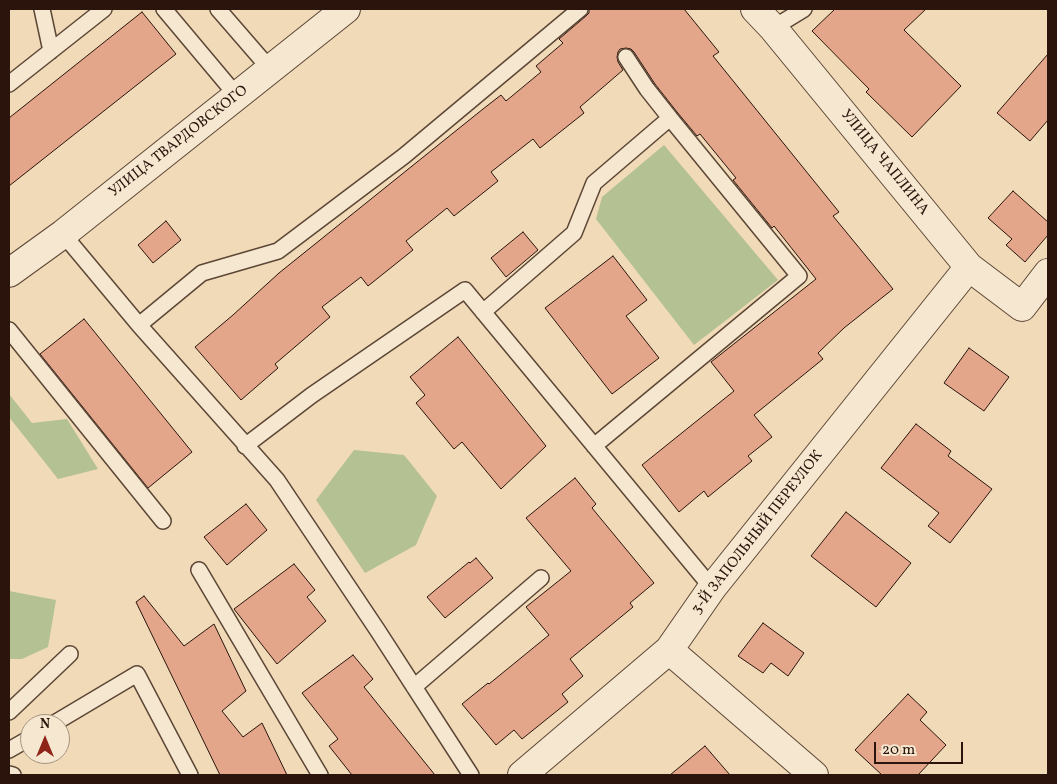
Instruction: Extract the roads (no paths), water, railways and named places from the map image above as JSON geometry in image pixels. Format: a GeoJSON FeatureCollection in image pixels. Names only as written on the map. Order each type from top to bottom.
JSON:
{"type":"FeatureCollection","features":[{"type":"Feature","properties":{"kind":"street","name":"УЛИЦА ТВАРДОВСКОГО"},"geometry":{"type":"LineString","coordinates":[[9,273],[63,234],[346,9]]}},
{"type":"Feature","properties":{"kind":"street","name":"УЛИЦА ЧАПЛИНА"},"geometry":{"type":"LineString","coordinates":[[764,18],[969,267],[1022,307],[1048,273]]}},
{"type":"Feature","properties":{"kind":"street","name":"3-Й ЗАПОЛЬНЫЙ ПЕРЕУЛОК"},"geometry":{"type":"LineString","coordinates":[[522,775],[670,650],[712,588],[969,267]]}},
{"type":"Feature","properties":{"kind":"street"},"geometry":{"type":"LineString","coordinates":[[670,650],[814,775]]}},
{"type":"Feature","properties":{"kind":"lane"},"geometry":{"type":"LineString","coordinates":[[42,9],[51,51]]}},
{"type":"Feature","properties":{"kind":"lane"},"geometry":{"type":"LineString","coordinates":[[9,84],[104,9]]}},
{"type":"Feature","properties":{"kind":"lane"},"geometry":{"type":"LineString","coordinates":[[164,9],[237,96]]}},
{"type":"Feature","properties":{"kind":"lane"},"geometry":{"type":"LineString","coordinates":[[218,9],[270,70]]}},
{"type":"Feature","properties":{"kind":"lane"},"geometry":{"type":"LineString","coordinates":[[139,325],[202,273],[278,251],[404,156],[580,9]]}},
{"type":"Feature","properties":{"kind":"lane"},"geometry":{"type":"LineString","coordinates":[[764,18],[804,9]]}},
{"type":"Feature","properties":{"kind":"lane"},"geometry":{"type":"LineString","coordinates":[[594,446],[799,276],[646,89],[626,56]]}},
{"type":"Feature","properties":{"kind":"lane"},"geometry":{"type":"LineString","coordinates":[[483,312],[574,233],[594,183],[670,118]]}},
{"type":"Feature","properties":{"kind":"lane"},"geometry":{"type":"LineString","coordinates":[[63,234],[139,325],[277,480],[471,775]]}},
{"type":"Feature","properties":{"kind":"lane"},"geometry":{"type":"LineString","coordinates":[[246,446],[312,395],[465,290],[712,588]]}},
{"type":"Feature","properties":{"kind":"lane"},"geometry":{"type":"LineString","coordinates":[[9,330],[163,521]]}},
{"type":"Feature","properties":{"kind":"lane"},"geometry":{"type":"LineString","coordinates":[[199,570],[320,775]]}},
{"type":"Feature","properties":{"kind":"lane"},"geometry":{"type":"LineString","coordinates":[[414,687],[542,578]]}},
{"type":"Feature","properties":{"kind":"lane"},"geometry":{"type":"LineString","coordinates":[[9,712],[70,654]]}},
{"type":"Feature","properties":{"kind":"lane"},"geometry":{"type":"LineString","coordinates":[[70,714],[137,674],[190,775]]}},
{"type":"Feature","properties":{"kind":"lane"},"geometry":{"type":"LineString","coordinates":[[9,750],[20,744]]}},
{"type":"Feature","properties":{"kind":"lane"},"geometry":{"type":"LineString","coordinates":[[9,774],[13,775]]}}]}
